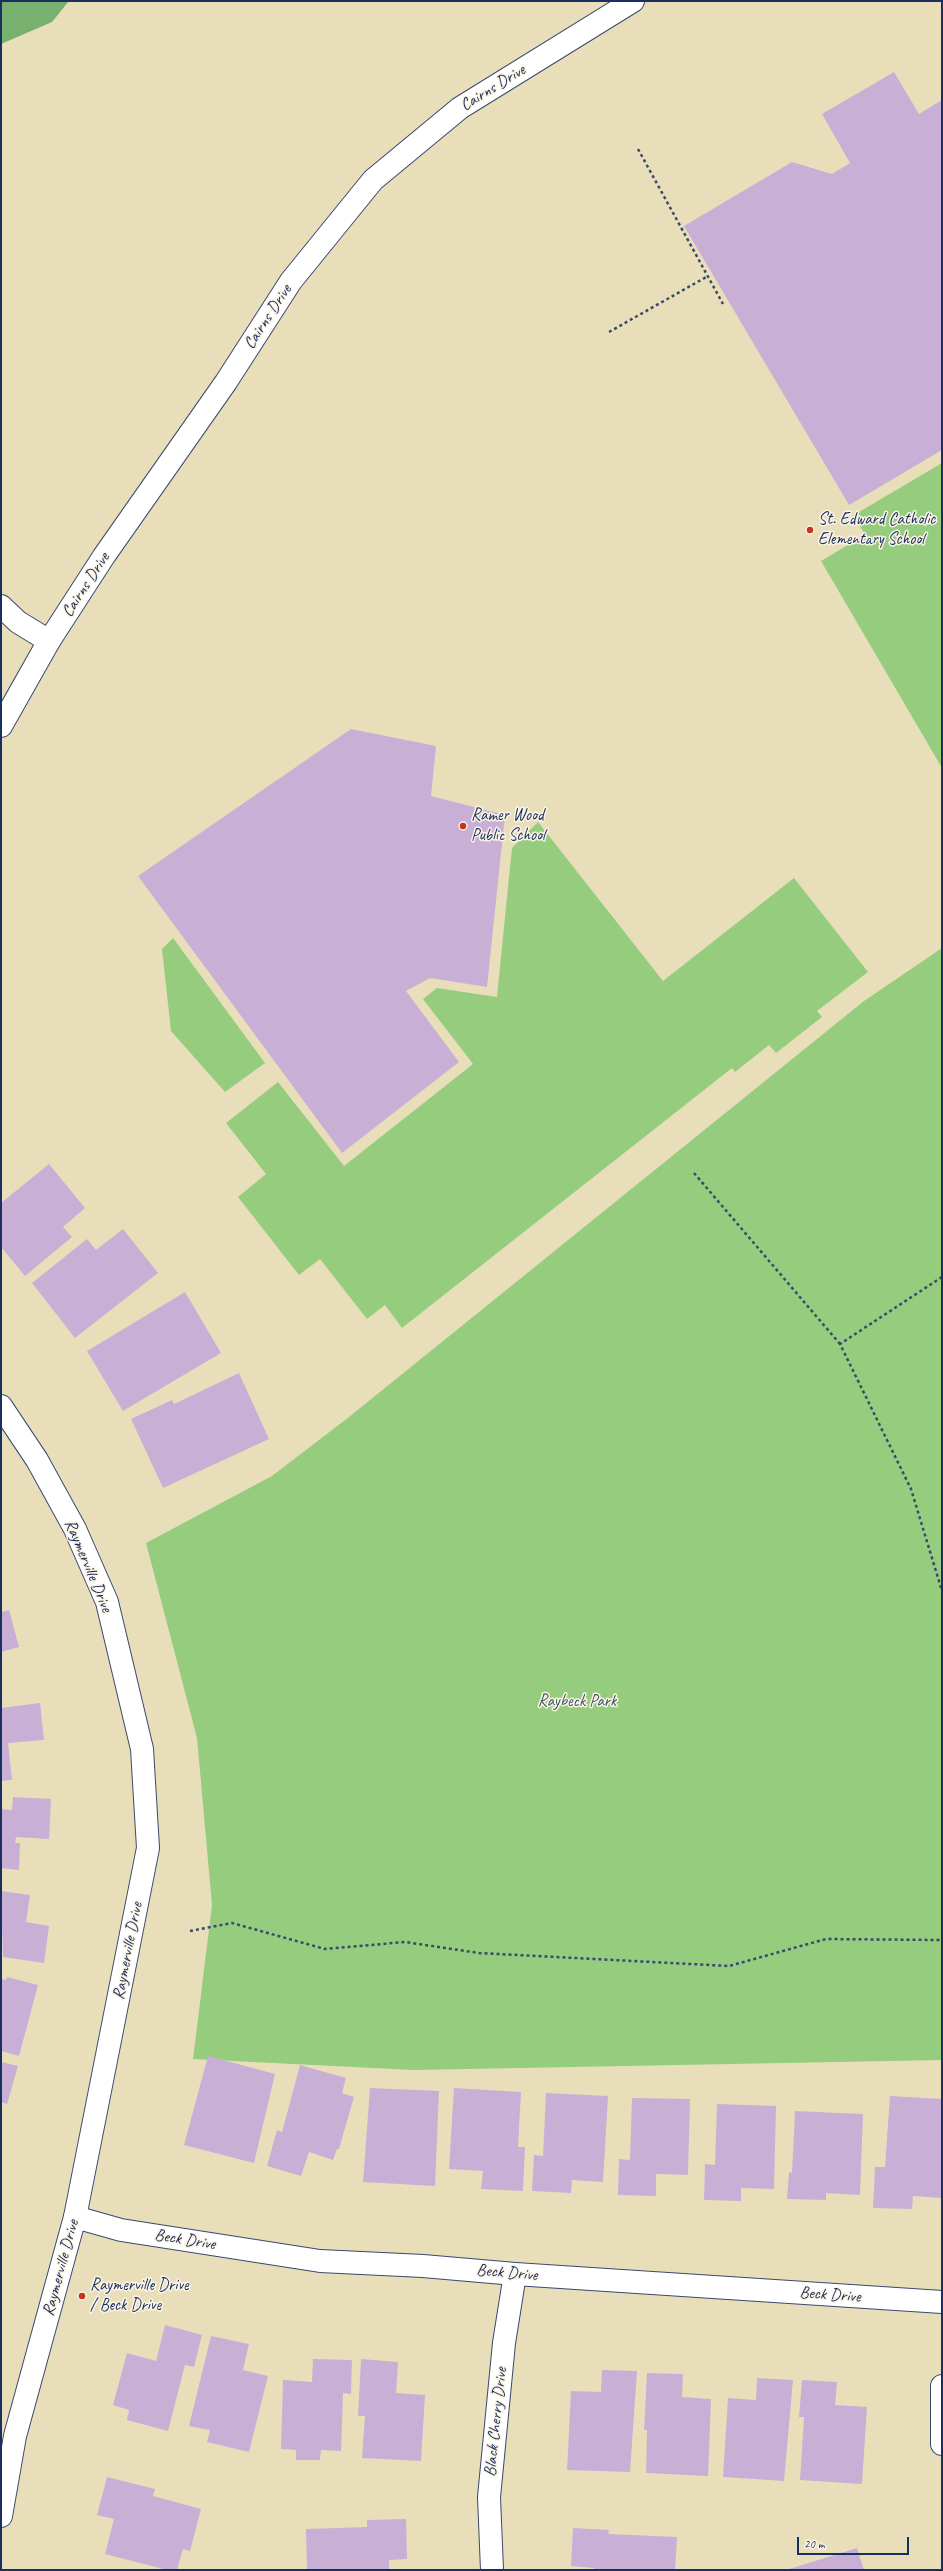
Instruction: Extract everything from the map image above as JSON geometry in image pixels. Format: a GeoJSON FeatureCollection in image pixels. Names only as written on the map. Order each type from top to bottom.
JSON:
{"type":"FeatureCollection","features":[{"type":"Feature","properties":{"kind":"street","name":"Cairns Drive"},"geometry":{"type":"LineString","coordinates":[[1,726],[49,641],[104,556],[226,382],[291,281],[373,180],[460,108],[632,1]]}},
{"type":"Feature","properties":{"kind":"street"},"geometry":{"type":"LineString","coordinates":[[1,606],[18,622],[49,641]]}},
{"type":"Feature","properties":{"kind":"street","name":"Raymerville Drive"},"geometry":{"type":"LineString","coordinates":[[1,1406],[49,1481],[75,1530],[106,1602],[142,1749],[148,1848],[76,2217],[15,2436],[1,2516]]}},
{"type":"Feature","properties":{"kind":"street","name":"Beck Drive"},"geometry":{"type":"LineString","coordinates":[[76,2217],[121,2230],[320,2261],[423,2266],[515,2274],[942,2302]]}},
{"type":"Feature","properties":{"kind":"street","name":"Black Cherry Drive"},"geometry":{"type":"LineString","coordinates":[[492,2570],[489,2497],[504,2343],[515,2274]]}},
{"type":"Feature","properties":{"kind":"street"},"geometry":{"type":"LineString","coordinates":[[942,2386],[942,2444]]}},
{"type":"Feature","properties":{"kind":"path"},"geometry":{"type":"LineString","coordinates":[[638,149],[723,304]]}},
{"type":"Feature","properties":{"kind":"path"},"geometry":{"type":"LineString","coordinates":[[609,332],[708,276]]}},
{"type":"Feature","properties":{"kind":"path"},"geometry":{"type":"LineString","coordinates":[[694,1173],[840,1344],[911,1489],[942,1591]]}},
{"type":"Feature","properties":{"kind":"path"},"geometry":{"type":"LineString","coordinates":[[840,1344],[942,1277]]}},
{"type":"Feature","properties":{"kind":"path"},"geometry":{"type":"LineString","coordinates":[[190,1931],[232,1923],[324,1949],[405,1942],[479,1952],[729,1966],[826,1939],[942,1940]]}},
{"type":"Feature","properties":{"kind":"green space"},"geometry":{"type":"Polygon","coordinates":[[[1,1],[69,1],[52,22],[1,44],[1,1]]]}},
{"type":"Feature","properties":{"kind":"green space"},"geometry":{"type":"Polygon","coordinates":[[[942,463],[942,768],[821,561],[865,535],[854,515],[942,463]]]}},
{"type":"Feature","properties":{"kind":"green space"},"geometry":{"type":"Polygon","coordinates":[[[538,822],[663,981],[794,878],[868,972],[817,1011],[822,1017],[776,1053],[769,1045],[735,1072],[732,1068],[402,1328],[385,1305],[367,1319],[320,1259],[299,1275],[238,1197],[266,1174],[226,1123],[278,1082],[344,1166],[473,1064],[423,999],[437,988],[497,997],[512,848],[538,822]]]}},
{"type":"Feature","properties":{"kind":"green space"},"geometry":{"type":"Polygon","coordinates":[[[173,938],[265,1063],[225,1092],[171,1031],[162,949],[173,938]]]}},
{"type":"Feature","properties":{"kind":"green space","name":"Raybeck Park"},"geometry":{"type":"Polygon","coordinates":[[[942,948],[942,2060],[414,2070],[193,2059],[212,1905],[197,1738],[146,1543],[272,1476],[349,1417],[864,1001],[942,948]]]}},
{"type":"Feature","properties":{"kind":"building"},"geometry":{"type":"Polygon","coordinates":[[[894,72],[919,114],[942,100],[942,450],[849,505],[684,226],[792,162],[832,174],[850,163],[822,114],[894,72]]]}},
{"type":"Feature","properties":{"kind":"building","name":"Ramer Wood Public School"},"geometry":{"type":"Polygon","coordinates":[[[351,729],[436,746],[431,796],[505,815],[487,987],[430,978],[406,991],[459,1062],[342,1153],[138,876],[351,729]]]}},
{"type":"Feature","properties":{"kind":"building"},"geometry":{"type":"Polygon","coordinates":[[[49,1164],[85,1208],[63,1227],[72,1237],[25,1276],[1,1247],[1,1203],[49,1164]]]}},
{"type":"Feature","properties":{"kind":"building"},"geometry":{"type":"Polygon","coordinates":[[[123,1229],[158,1273],[75,1338],[32,1283],[87,1239],[96,1250],[123,1229]]]}},
{"type":"Feature","properties":{"kind":"building"},"geometry":{"type":"Polygon","coordinates":[[[185,1292],[221,1353],[123,1411],[87,1351],[185,1292]]]}},
{"type":"Feature","properties":{"kind":"building"},"geometry":{"type":"Polygon","coordinates":[[[239,1373],[269,1439],[163,1488],[131,1419],[172,1400],[174,1404],[239,1373]]]}},
{"type":"Feature","properties":{"kind":"building"},"geometry":{"type":"Polygon","coordinates":[[[9,1610],[19,1647],[1,1652],[1,1612],[9,1610]]]}},
{"type":"Feature","properties":{"kind":"building"},"geometry":{"type":"Polygon","coordinates":[[[40,1703],[44,1740],[8,1743],[12,1780],[1,1781],[1,1708],[40,1703]]]}},
{"type":"Feature","properties":{"kind":"building"},"geometry":{"type":"Polygon","coordinates":[[[13,1797],[51,1799],[49,1839],[16,1837],[15,1843],[20,1843],[19,1870],[1,1868],[1,1809],[12,1810],[13,1797]]]}},
{"type":"Feature","properties":{"kind":"building"},"geometry":{"type":"Polygon","coordinates":[[[1,1891],[30,1895],[26,1922],[49,1926],[44,1963],[3,1957],[1,1891]]]}},
{"type":"Feature","properties":{"kind":"building"},"geometry":{"type":"Polygon","coordinates":[[[7,1977],[38,1985],[19,2056],[1,2051],[1,1979],[6,1980],[7,1977]]]}},
{"type":"Feature","properties":{"kind":"building"},"geometry":{"type":"Polygon","coordinates":[[[208,2056],[275,2074],[254,2163],[184,2145],[208,2056]]]}},
{"type":"Feature","properties":{"kind":"building"},"geometry":{"type":"Polygon","coordinates":[[[1,2062],[18,2066],[7,2104],[1,2102],[1,2062]]]}},
{"type":"Feature","properties":{"kind":"building"},"geometry":{"type":"Polygon","coordinates":[[[300,2065],[346,2078],[342,2093],[354,2097],[339,2149],[337,2149],[333,2160],[309,2152],[301,2176],[267,2166],[277,2130],[282,2132],[300,2065]]]}},
{"type":"Feature","properties":{"kind":"building"},"geometry":{"type":"Polygon","coordinates":[[[370,2088],[439,2091],[435,2186],[363,2182],[370,2088]]]}},
{"type":"Feature","properties":{"kind":"building"},"geometry":{"type":"Polygon","coordinates":[[[454,2088],[521,2092],[518,2147],[525,2147],[523,2191],[481,2189],[483,2171],[449,2169],[454,2088]]]}},
{"type":"Feature","properties":{"kind":"building"},"geometry":{"type":"Polygon","coordinates":[[[546,2093],[608,2096],[603,2182],[572,2180],[571,2193],[532,2191],[534,2155],[543,2156],[546,2093]]]}},
{"type":"Feature","properties":{"kind":"building"},"geometry":{"type":"Polygon","coordinates":[[[890,2096],[942,2099],[942,2198],[913,2196],[912,2209],[873,2208],[875,2167],[885,2167],[890,2096]]]}},
{"type":"Feature","properties":{"kind":"building"},"geometry":{"type":"Polygon","coordinates":[[[632,2098],[690,2099],[688,2175],[656,2174],[656,2196],[618,2195],[619,2159],[630,2160],[632,2098]]]}},
{"type":"Feature","properties":{"kind":"building"},"geometry":{"type":"Polygon","coordinates":[[[717,2104],[776,2106],[774,2189],[741,2188],[741,2201],[704,2200],[705,2164],[715,2165],[717,2104]]]}},
{"type":"Feature","properties":{"kind":"building"},"geometry":{"type":"Polygon","coordinates":[[[795,2111],[863,2114],[860,2195],[826,2193],[826,2200],[787,2199],[789,2172],[792,2173],[795,2111]]]}},
{"type":"Feature","properties":{"kind":"building"},"geometry":{"type":"Polygon","coordinates":[[[165,2325],[202,2335],[194,2367],[185,2365],[168,2431],[127,2420],[129,2410],[113,2405],[127,2353],[156,2361],[165,2325]]]}},
{"type":"Feature","properties":{"kind":"building"},"geometry":{"type":"Polygon","coordinates":[[[211,2336],[249,2344],[243,2370],[268,2376],[249,2452],[207,2442],[210,2430],[189,2426],[211,2336]]]}},
{"type":"Feature","properties":{"kind":"building"},"geometry":{"type":"Polygon","coordinates":[[[313,2359],[352,2360],[351,2394],[343,2393],[341,2451],[321,2450],[320,2460],[296,2460],[296,2450],[281,2449],[283,2380],[312,2382],[313,2359]]]}},
{"type":"Feature","properties":{"kind":"building"},"geometry":{"type":"Polygon","coordinates":[[[361,2359],[398,2362],[396,2393],[425,2395],[421,2461],[362,2458],[365,2416],[358,2416],[361,2359]]]}},
{"type":"Feature","properties":{"kind":"building"},"geometry":{"type":"Polygon","coordinates":[[[602,2370],[637,2371],[630,2472],[567,2470],[571,2391],[601,2392],[602,2370]]]}},
{"type":"Feature","properties":{"kind":"building"},"geometry":{"type":"Polygon","coordinates":[[[647,2373],[683,2374],[682,2397],[711,2399],[708,2476],[646,2473],[647,2430],[644,2430],[647,2373]]]}},
{"type":"Feature","properties":{"kind":"building"},"geometry":{"type":"Polygon","coordinates":[[[757,2378],[793,2380],[784,2481],[723,2477],[728,2398],[756,2400],[757,2378]]]}},
{"type":"Feature","properties":{"kind":"building"},"geometry":{"type":"Polygon","coordinates":[[[802,2380],[837,2382],[835,2405],[867,2407],[862,2484],[800,2480],[804,2417],[799,2417],[802,2380]]]}},
{"type":"Feature","properties":{"kind":"building"},"geometry":{"type":"Polygon","coordinates":[[[107,2477],[155,2489],[153,2496],[201,2509],[190,2551],[183,2549],[177,2570],[167,2570],[105,2554],[114,2519],[97,2515],[107,2477]]]}},
{"type":"Feature","properties":{"kind":"building"},"geometry":{"type":"Polygon","coordinates":[[[406,2519],[407,2559],[389,2560],[389,2570],[307,2570],[306,2529],[367,2527],[367,2520],[406,2519]]]}},
{"type":"Feature","properties":{"kind":"building"},"geometry":{"type":"Polygon","coordinates":[[[573,2528],[609,2530],[608,2534],[677,2537],[675,2570],[594,2570],[594,2568],[571,2566],[573,2528]]]}},
{"type":"Feature","properties":{"kind":"building"},"geometry":{"type":"Polygon","coordinates":[[[857,2548],[864,2570],[786,2570],[857,2548]]]}},
{"type":"Feature","properties":{"kind":"place","name":"St. Edward Catholic Elementary School"},"geometry":{"type":"Point","coordinates":[810,530]}},
{"type":"Feature","properties":{"kind":"place","name":"Ramer Wood Public School"},"geometry":{"type":"Point","coordinates":[463,826]}},
{"type":"Feature","properties":{"kind":"place","name":"Raymerville Drive / Beck Drive"},"geometry":{"type":"Point","coordinates":[82,2296]}}]}
